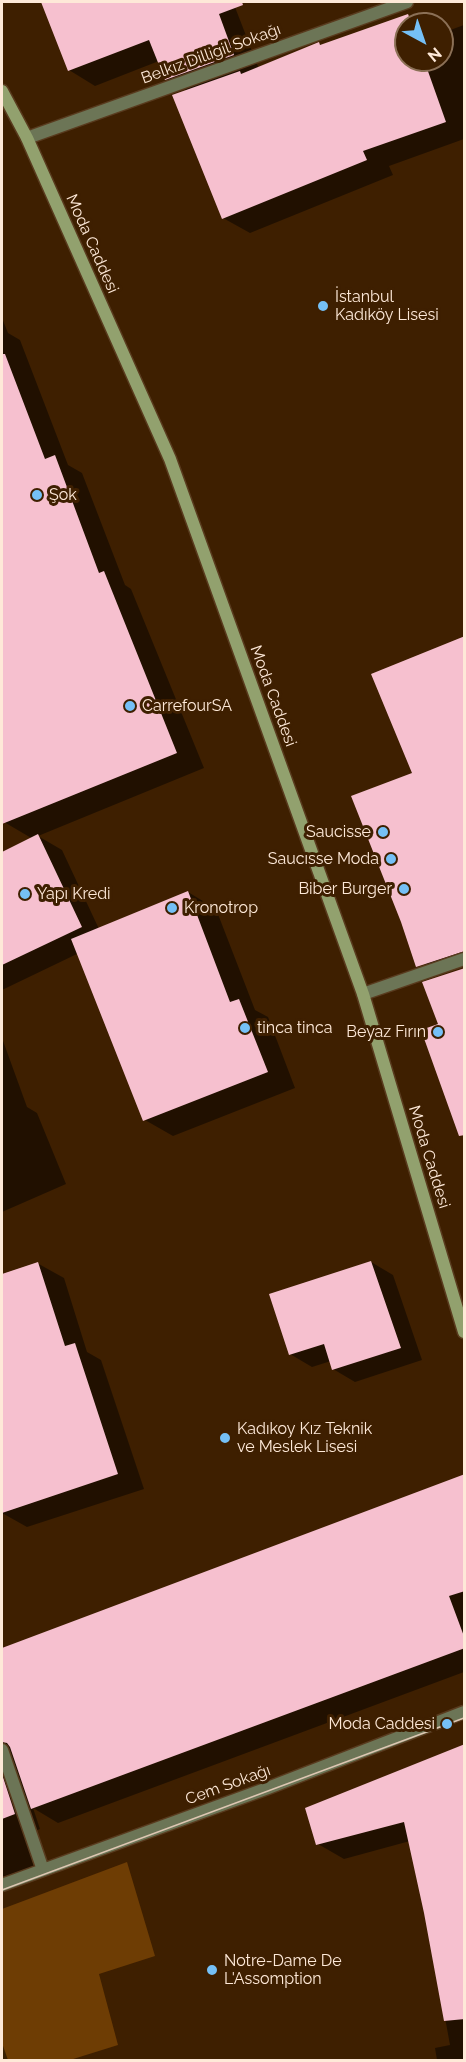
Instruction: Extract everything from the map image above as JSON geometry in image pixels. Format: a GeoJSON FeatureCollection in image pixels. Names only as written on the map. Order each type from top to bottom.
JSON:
{"type":"FeatureCollection","features":[{"type":"Feature","properties":{"kind":"street","name":"Belkız Dilligil Sokağı"},"geometry":{"type":"LineString","coordinates":[[27,138],[407,2]]}},
{"type":"Feature","properties":{"kind":"street","name":"Moda Caddesi"},"geometry":{"type":"LineString","coordinates":[[2,91],[27,138],[170,459],[363,994],[465,1332]]}},
{"type":"Feature","properties":{"kind":"street"},"geometry":{"type":"LineString","coordinates":[[363,994],[465,959]]}},
{"type":"Feature","properties":{"kind":"street","name":"Cem Sokağı"},"geometry":{"type":"LineString","coordinates":[[2,1885],[267,1788],[465,1712]]}},
{"type":"Feature","properties":{"kind":"street"},"geometry":{"type":"LineString","coordinates":[[2,1750],[43,1870]]}},
{"type":"Feature","properties":{"kind":"shaded area"},"geometry":{"type":"Polygon","coordinates":[[[127,1862],[155,1956],[99,1974],[118,2045],[70,2060],[2,2060],[2,1909],[127,1862]]]}},
{"type":"Feature","properties":{"kind":"building"},"geometry":{"type":"Polygon","coordinates":[[[41,2],[242,2],[243,5],[219,14],[234,55],[165,80],[149,40],[68,71],[41,2]]]}},
{"type":"Feature","properties":{"kind":"building"},"geometry":{"type":"Polygon","coordinates":[[[394,19],[394,72],[428,72],[446,122],[363,151],[367,160],[222,219],[172,95],[240,71],[241,74],[319,42],[320,45],[394,19]]]}},
{"type":"Feature","properties":{"kind":"building"},"geometry":{"type":"Polygon","coordinates":[[[2,354],[5,354],[45,459],[55,455],[99,573],[104,571],[177,753],[2,824],[2,354]]]}},
{"type":"Feature","properties":{"kind":"building"},"geometry":{"type":"Polygon","coordinates":[[[465,636],[465,951],[416,967],[401,922],[351,796],[412,773],[371,674],[465,636]]]}},
{"type":"Feature","properties":{"kind":"building"},"geometry":{"type":"Polygon","coordinates":[[[38,834],[82,927],[2,965],[2,852],[38,834]]]}},
{"type":"Feature","properties":{"kind":"building"},"geometry":{"type":"Polygon","coordinates":[[[188,891],[230,1002],[239,999],[268,1072],[143,1121],[71,939],[188,891]]]}},
{"type":"Feature","properties":{"kind":"building"},"geometry":{"type":"Polygon","coordinates":[[[465,968],[465,1135],[459,1136],[421,1030],[438,1024],[422,982],[465,968]]]}},
{"type":"Feature","properties":{"kind":"building"},"geometry":{"type":"Polygon","coordinates":[[[371,1261],[401,1348],[332,1370],[324,1344],[289,1355],[269,1294],[371,1261]]]}},
{"type":"Feature","properties":{"kind":"building"},"geometry":{"type":"Polygon","coordinates":[[[38,1262],[65,1346],[75,1343],[118,1474],[2,1513],[2,1274],[38,1262]]]}},
{"type":"Feature","properties":{"kind":"building"},"geometry":{"type":"Polygon","coordinates":[[[465,1474],[465,1591],[449,1596],[465,1639],[465,1648],[31,1809],[10,1747],[7,1743],[2,1742],[2,1648],[465,1474]]]}},
{"type":"Feature","properties":{"kind":"building"},"geometry":{"type":"Polygon","coordinates":[[[465,1744],[465,2019],[444,2021],[404,1822],[316,1845],[305,1808],[465,1744]]]}},
{"type":"Feature","properties":{"kind":"building"},"geometry":{"type":"Polygon","coordinates":[[[2,1774],[15,1814],[2,1819],[2,1774]]]}},
{"type":"Feature","properties":{"kind":"tram line"},"geometry":{"type":"LineString","coordinates":[[2,1890],[464,1718]]}},
{"type":"Feature","properties":{"kind":"place","name":"İstanbul Kadıköy Lisesi"},"geometry":{"type":"Point","coordinates":[323,306]}},
{"type":"Feature","properties":{"kind":"place","name":"Şok"},"geometry":{"type":"Point","coordinates":[37,495]}},
{"type":"Feature","properties":{"kind":"place","name":"CarrefourSA"},"geometry":{"type":"Point","coordinates":[130,706]}},
{"type":"Feature","properties":{"kind":"place","name":"Saucisse"},"geometry":{"type":"Point","coordinates":[383,832]}},
{"type":"Feature","properties":{"kind":"place","name":"Saucısse Moda"},"geometry":{"type":"Point","coordinates":[391,859]}},
{"type":"Feature","properties":{"kind":"place","name":"Biber Burger"},"geometry":{"type":"Point","coordinates":[404,889]}},
{"type":"Feature","properties":{"kind":"place","name":"Yapı Kredi"},"geometry":{"type":"Point","coordinates":[25,894]}},
{"type":"Feature","properties":{"kind":"place","name":"Kronotrop"},"geometry":{"type":"Point","coordinates":[172,908]}},
{"type":"Feature","properties":{"kind":"place","name":"tinca tinca"},"geometry":{"type":"Point","coordinates":[245,1028]}},
{"type":"Feature","properties":{"kind":"place","name":"Beyaz Fırın"},"geometry":{"type":"Point","coordinates":[438,1032]}},
{"type":"Feature","properties":{"kind":"place","name":"Kadıkoy Kız Teknik ve Meslek Lisesi"},"geometry":{"type":"Point","coordinates":[225,1438]}},
{"type":"Feature","properties":{"kind":"place","name":"Moda Caddesi"},"geometry":{"type":"Point","coordinates":[447,1724]}},
{"type":"Feature","properties":{"kind":"place","name":"Notre-Dame De L'Assomption"},"geometry":{"type":"Point","coordinates":[212,1970]}}]}
